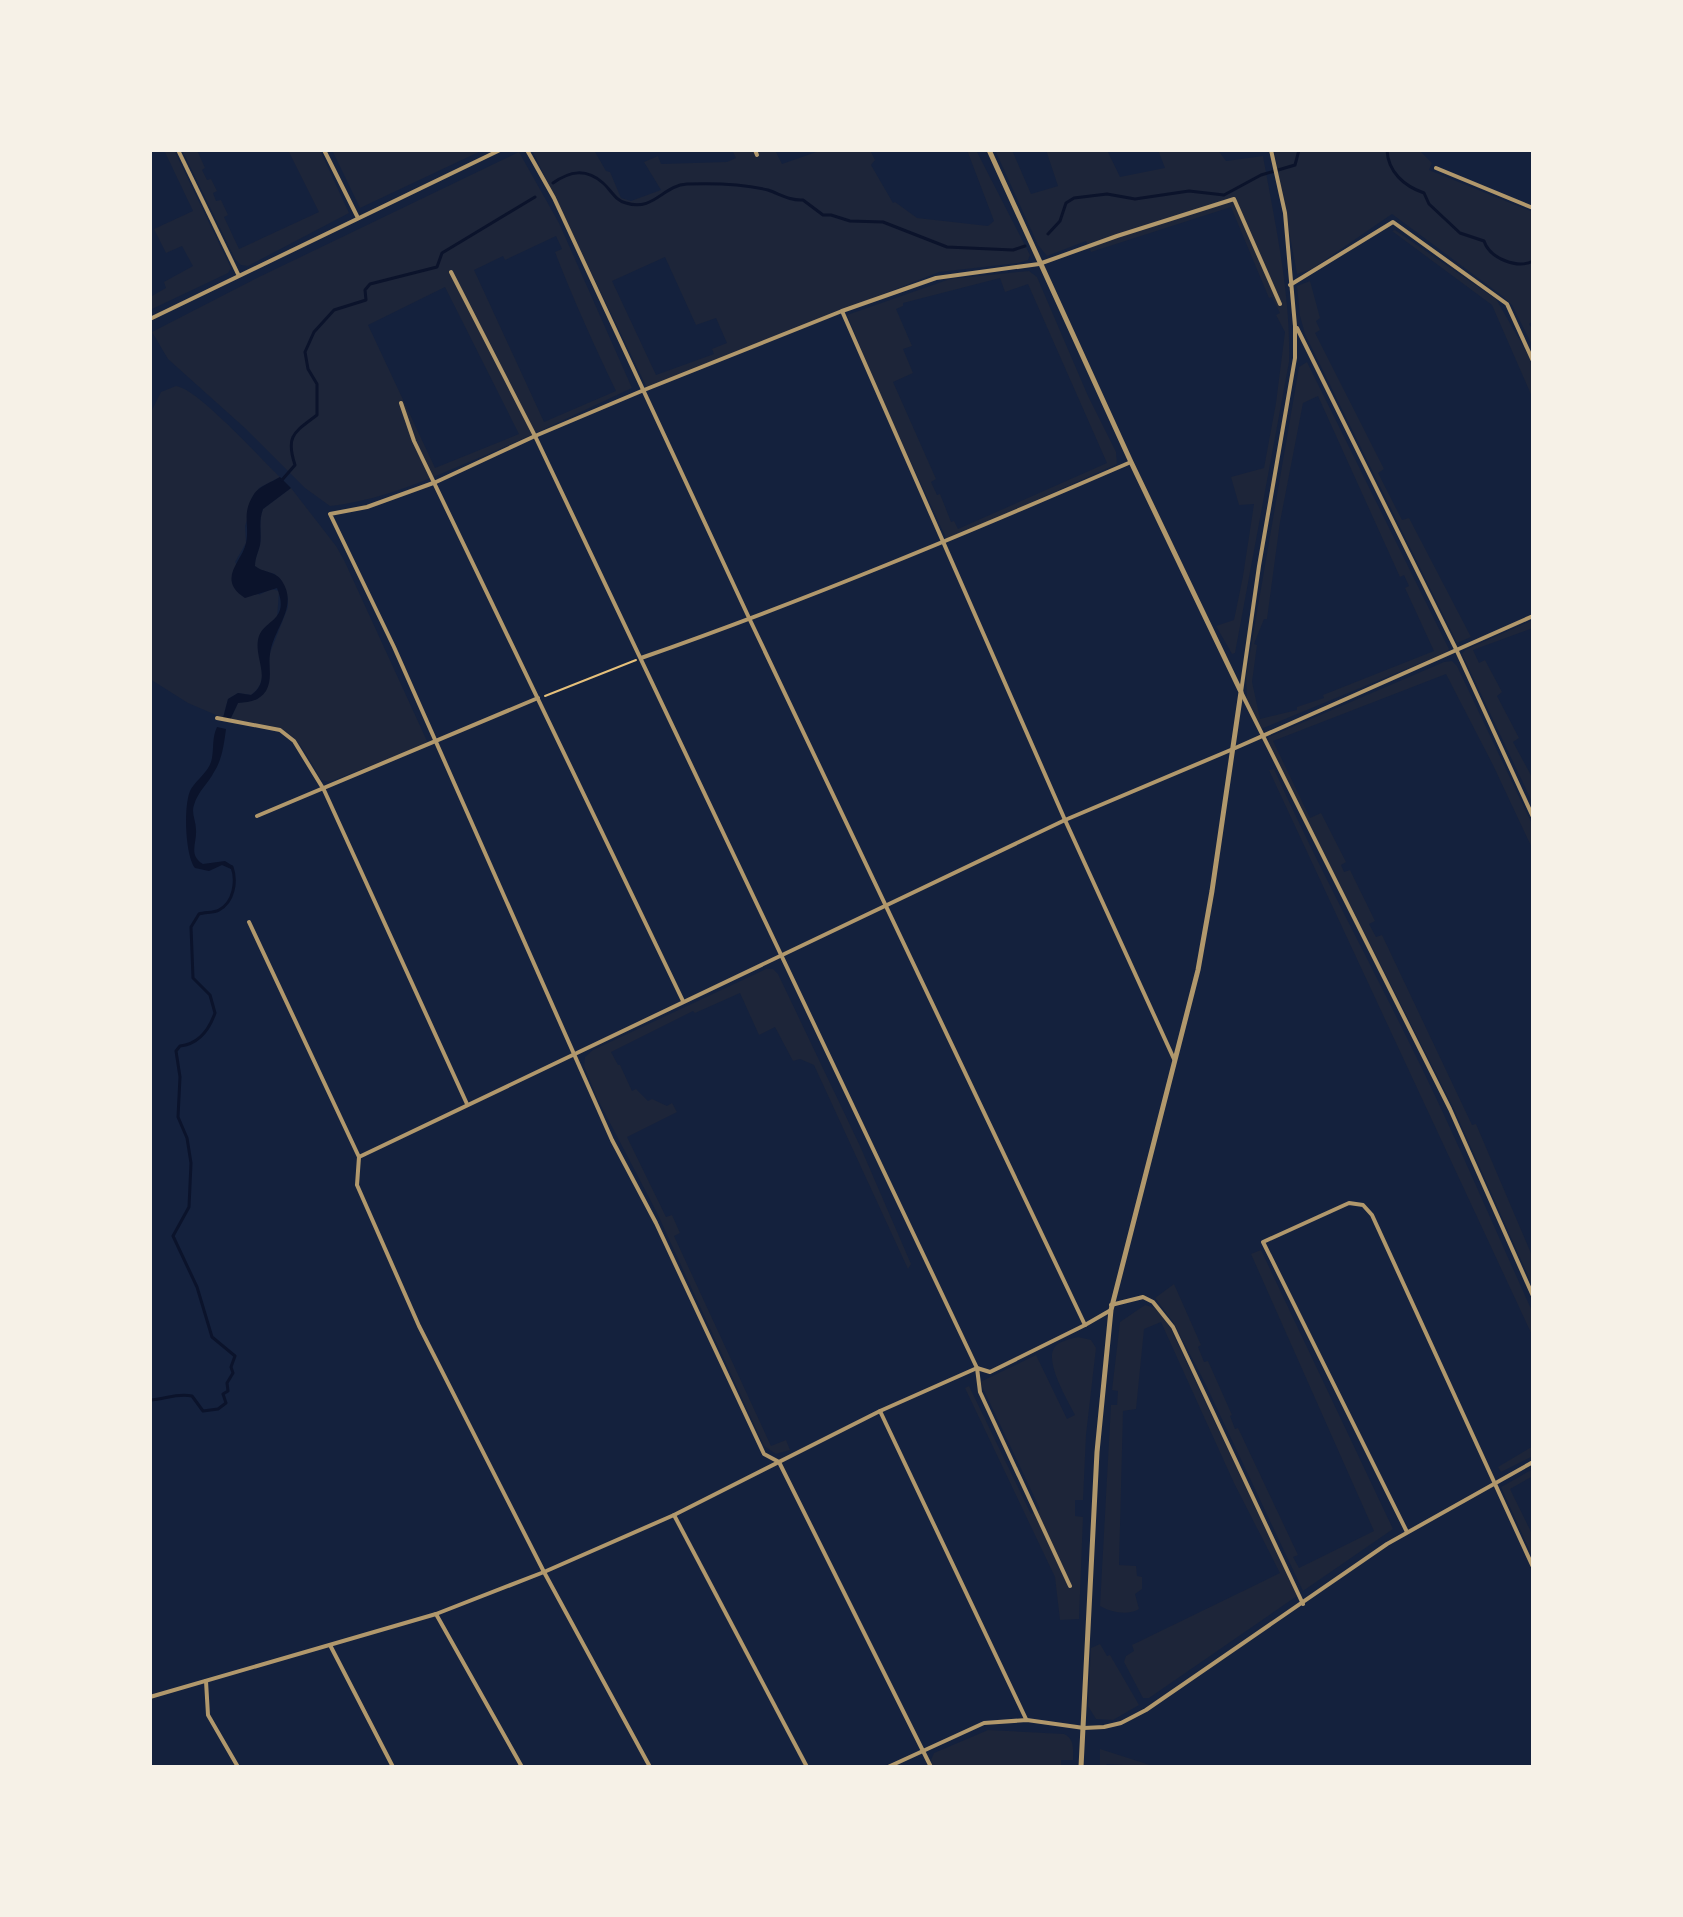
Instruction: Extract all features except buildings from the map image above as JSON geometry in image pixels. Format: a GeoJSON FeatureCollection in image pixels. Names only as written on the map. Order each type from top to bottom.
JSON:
{"type":"FeatureCollection","features":[{"type":"Feature","properties":{"kind":"street"},"geometry":{"type":"LineString","coordinates":[[178,150],[239,275]]}},
{"type":"Feature","properties":{"kind":"street"},"geometry":{"type":"LineString","coordinates":[[324,150],[358,218]]}},
{"type":"Feature","properties":{"kind":"street"},"geometry":{"type":"LineString","coordinates":[[150,319],[500,150]]}},
{"type":"Feature","properties":{"kind":"street"},"geometry":{"type":"LineString","coordinates":[[527,150],[554,198],[750,620],[1085,1325]]}},
{"type":"Feature","properties":{"kind":"street"},"geometry":{"type":"LineString","coordinates":[[989,150],[1131,462],[1262,735],[1450,1109],[1533,1296]]}},
{"type":"Feature","properties":{"kind":"street"},"geometry":{"type":"LineString","coordinates":[[1229,150],[1254,150]]}},
{"type":"Feature","properties":{"kind":"street"},"geometry":{"type":"LineString","coordinates":[[1081,1767],[1097,1452],[1111,1308],[1198,970],[1259,566],[1295,358],[1285,213],[1271,150]]}},
{"type":"Feature","properties":{"kind":"street"},"geometry":{"type":"LineString","coordinates":[[1436,168],[1533,208]]}},
{"type":"Feature","properties":{"kind":"street"},"geometry":{"type":"LineString","coordinates":[[931,1767],[779,1462],[764,1454],[656,1223],[612,1140],[436,743],[330,514],[367,507],[436,482],[644,390],[842,311],[946,276],[1039,264],[1234,199],[1280,304]]}},
{"type":"Feature","properties":{"kind":"street"},"geometry":{"type":"LineString","coordinates":[[1290,285],[1393,222],[1507,304],[1533,361]]}},
{"type":"Feature","properties":{"kind":"street"},"geometry":{"type":"LineString","coordinates":[[451,272],[535,436],[977,1368],[980,1392],[1070,1586]]}},
{"type":"Feature","properties":{"kind":"street"},"geometry":{"type":"LineString","coordinates":[[842,311],[1065,820],[1175,1062]]}},
{"type":"Feature","properties":{"kind":"street"},"geometry":{"type":"LineString","coordinates":[[1295,326],[1456,649],[1533,817]]}},
{"type":"Feature","properties":{"kind":"street"},"geometry":{"type":"LineString","coordinates":[[401,403],[414,441],[684,1001]]}},
{"type":"Feature","properties":{"kind":"street"},"geometry":{"type":"LineString","coordinates":[[641,658],[750,620],[944,544],[1131,462]]}},
{"type":"Feature","properties":{"kind":"street"},"geometry":{"type":"LineString","coordinates":[[359,1157],[1065,820],[1533,616]]}},
{"type":"Feature","properties":{"kind":"street"},"geometry":{"type":"LineString","coordinates":[[257,816],[538,698]]}},
{"type":"Feature","properties":{"kind":"street"},"geometry":{"type":"LineString","coordinates":[[217,718],[280,730],[294,741],[324,790],[467,1104]]}},
{"type":"Feature","properties":{"kind":"street"},"geometry":{"type":"LineString","coordinates":[[249,922],[359,1157],[357,1185],[419,1326],[544,1572],[650,1767]]}},
{"type":"Feature","properties":{"kind":"street"},"geometry":{"type":"LineString","coordinates":[[1407,1532],[1263,1242],[1349,1203],[1363,1205],[1372,1215],[1533,1567]]}},
{"type":"Feature","properties":{"kind":"street"},"geometry":{"type":"LineString","coordinates":[[150,1697],[436,1614],[544,1572],[674,1515],[880,1411],[977,1368],[990,1372],[1085,1325],[1111,1308],[1143,1297],[1153,1302],[1173,1327],[1303,1604]]}},
{"type":"Feature","properties":{"kind":"street"},"geometry":{"type":"LineString","coordinates":[[880,1411],[1027,1720]]}},
{"type":"Feature","properties":{"kind":"street"},"geometry":{"type":"LineString","coordinates":[[888,1767],[984,1723],[1027,1720],[1084,1728],[1121,1723],[1146,1710],[1407,1532],[1533,1462]]}},
{"type":"Feature","properties":{"kind":"street"},"geometry":{"type":"LineString","coordinates":[[674,1515],[807,1767]]}},
{"type":"Feature","properties":{"kind":"street"},"geometry":{"type":"LineString","coordinates":[[436,1614],[522,1767]]}},
{"type":"Feature","properties":{"kind":"street"},"geometry":{"type":"LineString","coordinates":[[330,1645],[393,1767]]}},
{"type":"Feature","properties":{"kind":"street"},"geometry":{"type":"LineString","coordinates":[[206,1681],[208,1715],[238,1767]]}},
{"type":"Feature","properties":{"kind":"path"},"geometry":{"type":"LineString","coordinates":[[538,698],[641,658]]}},
{"type":"Feature","properties":{"kind":"shaded area"},"geometry":{"type":"Polygon","coordinates":[[[164,150],[174,150],[231,268],[228,273],[150,310],[150,297],[166,288],[164,282],[193,266],[182,246],[166,253],[154,229],[193,211],[164,150]]]}},
{"type":"Feature","properties":{"kind":"shaded area"},"geometry":{"type":"Polygon","coordinates":[[[182,150],[197,150],[205,168],[202,170],[217,191],[213,193],[216,201],[221,200],[228,215],[224,217],[239,249],[319,212],[288,150],[320,150],[349,213],[248,266],[241,265],[235,259],[182,150]]]}},
{"type":"Feature","properties":{"kind":"shaded area"},"geometry":{"type":"Polygon","coordinates":[[[332,150],[483,150],[360,208],[332,150]]]}},
{"type":"Feature","properties":{"kind":"shaded area"},"geometry":{"type":"Polygon","coordinates":[[[532,150],[594,150],[606,171],[610,172],[621,198],[631,201],[661,190],[644,162],[658,156],[661,164],[727,162],[736,158],[732,150],[775,150],[782,164],[822,150],[870,150],[875,160],[871,165],[893,203],[917,218],[988,226],[994,221],[967,150],[976,150],[1030,255],[1028,260],[939,272],[647,388],[532,150]],[[665,257],[612,281],[656,375],[714,354],[712,349],[727,343],[716,318],[696,325],[665,257]]]}},
{"type":"Feature","properties":{"kind":"shaded area"},"geometry":{"type":"Polygon","coordinates":[[[995,150],[1012,150],[1031,194],[1058,186],[1046,150],[1107,150],[1120,177],[1165,168],[1158,150],[1218,150],[1226,161],[1263,156],[1285,285],[1289,362],[1235,653],[1232,654],[1216,626],[1234,620],[1254,504],[1239,505],[1231,477],[1264,468],[1285,332],[1276,315],[1280,313],[1272,297],[1269,298],[1231,207],[1091,252],[1086,241],[1047,256],[1038,245],[995,150]]]}},
{"type":"Feature","properties":{"kind":"shaded area"},"geometry":{"type":"Polygon","coordinates":[[[1274,150],[1419,150],[1432,163],[1429,170],[1533,212],[1533,321],[1529,324],[1533,330],[1533,347],[1512,305],[1392,214],[1312,269],[1297,274],[1274,150]]]}},
{"type":"Feature","properties":{"kind":"shaded area"},"geometry":{"type":"Polygon","coordinates":[[[519,152],[559,223],[632,388],[416,484],[365,500],[330,506],[305,488],[246,429],[168,359],[152,332],[519,152]],[[556,236],[505,260],[503,256],[474,270],[544,422],[616,391],[555,252],[562,249],[556,236]],[[445,287],[368,325],[435,468],[519,434],[445,287]]]}},
{"type":"Feature","properties":{"kind":"shaded area"},"geometry":{"type":"Polygon","coordinates":[[[1395,230],[1496,299],[1533,363],[1533,399],[1492,305],[1392,231],[1395,230]]]}},
{"type":"Feature","properties":{"kind":"shaded area"},"geometry":{"type":"Polygon","coordinates":[[[1029,271],[1037,277],[1088,396],[1116,452],[1117,464],[947,540],[847,315],[950,279],[1029,271]],[[1000,278],[903,303],[896,309],[912,346],[903,349],[913,373],[893,382],[936,479],[931,482],[937,495],[940,494],[951,522],[954,521],[958,529],[1107,463],[1028,284],[1005,292],[1000,278]]]}},
{"type":"Feature","properties":{"kind":"shaded area"},"geometry":{"type":"Polygon","coordinates":[[[1310,281],[1320,318],[1316,321],[1320,330],[1315,333],[1384,469],[1378,473],[1402,520],[1409,518],[1471,637],[1457,643],[1305,334],[1297,286],[1310,281]]]}},
{"type":"Feature","properties":{"kind":"shaded area"},"geometry":{"type":"Polygon","coordinates":[[[1307,362],[1449,649],[1261,729],[1255,726],[1247,700],[1246,676],[1299,367],[1307,362]],[[1318,396],[1303,403],[1280,522],[1267,619],[1264,619],[1254,644],[1257,645],[1252,682],[1260,719],[1297,710],[1297,707],[1324,698],[1323,695],[1434,651],[1405,588],[1409,586],[1404,575],[1400,577],[1318,396]]]}},
{"type":"Feature","properties":{"kind":"shaded area"},"geometry":{"type":"Polygon","coordinates":[[[176,386],[213,411],[280,477],[259,488],[245,526],[246,543],[235,562],[259,595],[271,589],[279,591],[277,619],[262,640],[262,678],[259,687],[251,695],[238,693],[228,699],[223,718],[188,703],[150,679],[150,414],[161,392],[176,386]]]}},
{"type":"Feature","properties":{"kind":"shaded area"},"geometry":{"type":"Polygon","coordinates":[[[280,477],[291,488],[263,509],[255,566],[277,575],[288,600],[272,645],[266,691],[250,702],[238,703],[230,720],[223,718],[228,699],[238,693],[251,695],[258,689],[262,675],[259,636],[276,618],[281,607],[277,588],[245,598],[232,584],[233,570],[246,543],[250,501],[259,489],[280,477]]]}},
{"type":"Feature","properties":{"kind":"shaded area"},"geometry":{"type":"Polygon","coordinates":[[[291,488],[344,560],[427,741],[424,745],[329,782],[321,780],[303,749],[287,732],[266,725],[230,720],[238,703],[258,699],[270,653],[288,607],[288,598],[275,574],[255,566],[263,509],[291,488]]]}},
{"type":"Feature","properties":{"kind":"shaded area"},"geometry":{"type":"Polygon","coordinates":[[[1533,620],[1533,628],[1473,650],[1479,663],[1485,660],[1502,692],[1497,696],[1519,738],[1513,742],[1533,779],[1533,804],[1462,654],[1533,620]]]}},
{"type":"Feature","properties":{"kind":"shaded area"},"geometry":{"type":"Polygon","coordinates":[[[1452,661],[1533,826],[1533,850],[1446,674],[1273,741],[1310,818],[1321,813],[1346,862],[1341,865],[1344,872],[1350,870],[1375,921],[1369,924],[1376,937],[1382,935],[1472,1125],[1476,1124],[1533,1258],[1533,1287],[1453,1107],[1268,743],[1269,737],[1452,661]]]}},
{"type":"Feature","properties":{"kind":"shaded area"},"geometry":{"type":"Polygon","coordinates":[[[217,727],[226,729],[221,757],[194,805],[194,853],[203,864],[225,861],[233,866],[231,869],[222,865],[209,871],[195,868],[192,862],[186,817],[191,789],[211,763],[217,727]]]}},
{"type":"Feature","properties":{"kind":"shaded area"},"geometry":{"type":"Polygon","coordinates":[[[1274,769],[1455,1139],[1533,1313],[1533,1337],[1269,770],[1274,769]]]}},
{"type":"Feature","properties":{"kind":"shaded area"},"geometry":{"type":"Polygon","coordinates":[[[766,969],[773,969],[778,974],[860,1146],[911,1264],[908,1269],[814,1065],[800,1059],[793,1061],[775,1027],[759,1035],[740,993],[695,1013],[693,1011],[611,1052],[632,1091],[636,1089],[648,1101],[652,1099],[667,1106],[672,1103],[677,1112],[627,1137],[666,1217],[672,1215],[680,1233],[674,1236],[771,1446],[786,1440],[790,1450],[776,1454],[764,1446],[657,1213],[597,1098],[584,1066],[585,1057],[593,1050],[766,969]]]}},
{"type":"Feature","properties":{"kind":"shaded area"},"geometry":{"type":"Polygon","coordinates":[[[1261,1250],[1393,1529],[1303,1591],[1204,1381],[1173,1322],[1155,1298],[1174,1284],[1201,1345],[1198,1347],[1204,1362],[1208,1361],[1235,1429],[1238,1428],[1298,1555],[1293,1557],[1299,1568],[1374,1531],[1251,1254],[1261,1250]]]}},
{"type":"Feature","properties":{"kind":"shaded area"},"geometry":{"type":"Polygon","coordinates":[[[1145,1305],[1155,1308],[1167,1321],[1297,1596],[1149,1698],[1143,1698],[1124,1662],[1126,1656],[1134,1651],[1132,1645],[1280,1573],[1234,1483],[1161,1322],[1144,1329],[1136,1409],[1123,1411],[1119,1565],[1136,1566],[1137,1576],[1142,1577],[1142,1589],[1135,1594],[1139,1609],[1119,1612],[1100,1606],[1111,1405],[1117,1405],[1118,1391],[1112,1390],[1120,1322],[1145,1305]]]}},
{"type":"Feature","properties":{"kind":"shaded area"},"geometry":{"type":"Polygon","coordinates":[[[1078,1337],[1091,1340],[1096,1348],[1086,1435],[1083,1500],[1075,1500],[1075,1516],[1083,1517],[1079,1619],[1060,1620],[1055,1577],[965,1388],[969,1386],[1031,1514],[1040,1509],[980,1382],[1036,1355],[1067,1419],[1075,1415],[1058,1382],[1052,1355],[1059,1344],[1078,1337]]]}},
{"type":"Feature","properties":{"kind":"shaded area"},"geometry":{"type":"Polygon","coordinates":[[[1533,1446],[1533,1456],[1501,1472],[1498,1467],[1533,1446]]]}},
{"type":"Feature","properties":{"kind":"shaded area"},"geometry":{"type":"Polygon","coordinates":[[[1533,1469],[1533,1476],[1510,1489],[1533,1536],[1533,1558],[1501,1487],[1533,1469]]]}},
{"type":"Feature","properties":{"kind":"shaded area"},"geometry":{"type":"Polygon","coordinates":[[[1100,1644],[1107,1656],[1110,1655],[1139,1705],[1113,1720],[1096,1719],[1088,1706],[1091,1648],[1100,1644]]]}},
{"type":"Feature","properties":{"kind":"shaded area"},"geometry":{"type":"Polygon","coordinates":[[[988,1730],[1064,1734],[1072,1742],[1073,1760],[1061,1760],[1061,1767],[933,1767],[931,1760],[934,1753],[988,1730]]]}},
{"type":"Feature","properties":{"kind":"shaded area"},"geometry":{"type":"Polygon","coordinates":[[[1100,1749],[1156,1767],[1107,1764],[1104,1767],[1095,1767],[1100,1766],[1100,1749]]]}},
{"type":"Feature","properties":{"kind":"waterway"},"geometry":{"type":"LineString","coordinates":[[1048,234],[1060,221],[1066,203],[1074,198],[1107,194],[1135,199],[1189,191],[1224,195],[1261,175],[1295,165],[1299,150]]}},
{"type":"Feature","properties":{"kind":"waterway"},"geometry":{"type":"LineString","coordinates":[[1387,150],[1390,165],[1398,177],[1424,193],[1429,204],[1460,233],[1484,241],[1492,253],[1505,261],[1520,264],[1533,261]]}},
{"type":"Feature","properties":{"kind":"waterway"},"geometry":{"type":"LineString","coordinates":[[553,183],[572,174],[584,173],[597,178],[619,200],[636,205],[651,201],[679,185],[748,186],[803,200],[823,215],[850,221],[883,222],[947,247],[1013,250],[1025,246]]}},
{"type":"Feature","properties":{"kind":"waterway"},"geometry":{"type":"LineString","coordinates":[[282,480],[295,465],[291,447],[294,435],[317,415],[317,384],[308,369],[305,352],[314,332],[334,310],[366,300],[365,290],[370,284],[437,267],[442,253],[535,197]]}},
{"type":"Feature","properties":{"kind":"waterway"},"geometry":{"type":"LineString","coordinates":[[150,1400],[186,1395],[192,1396],[203,1411],[218,1409],[226,1403],[223,1394],[228,1391],[227,1383],[233,1373],[231,1367],[235,1356],[212,1337],[197,1287],[173,1236],[189,1207],[191,1163],[187,1138],[178,1117],[180,1077],[176,1051],[202,1035],[215,1013],[210,995],[193,978],[191,927],[199,914],[217,911],[228,902],[234,885],[232,867]]}}]}
